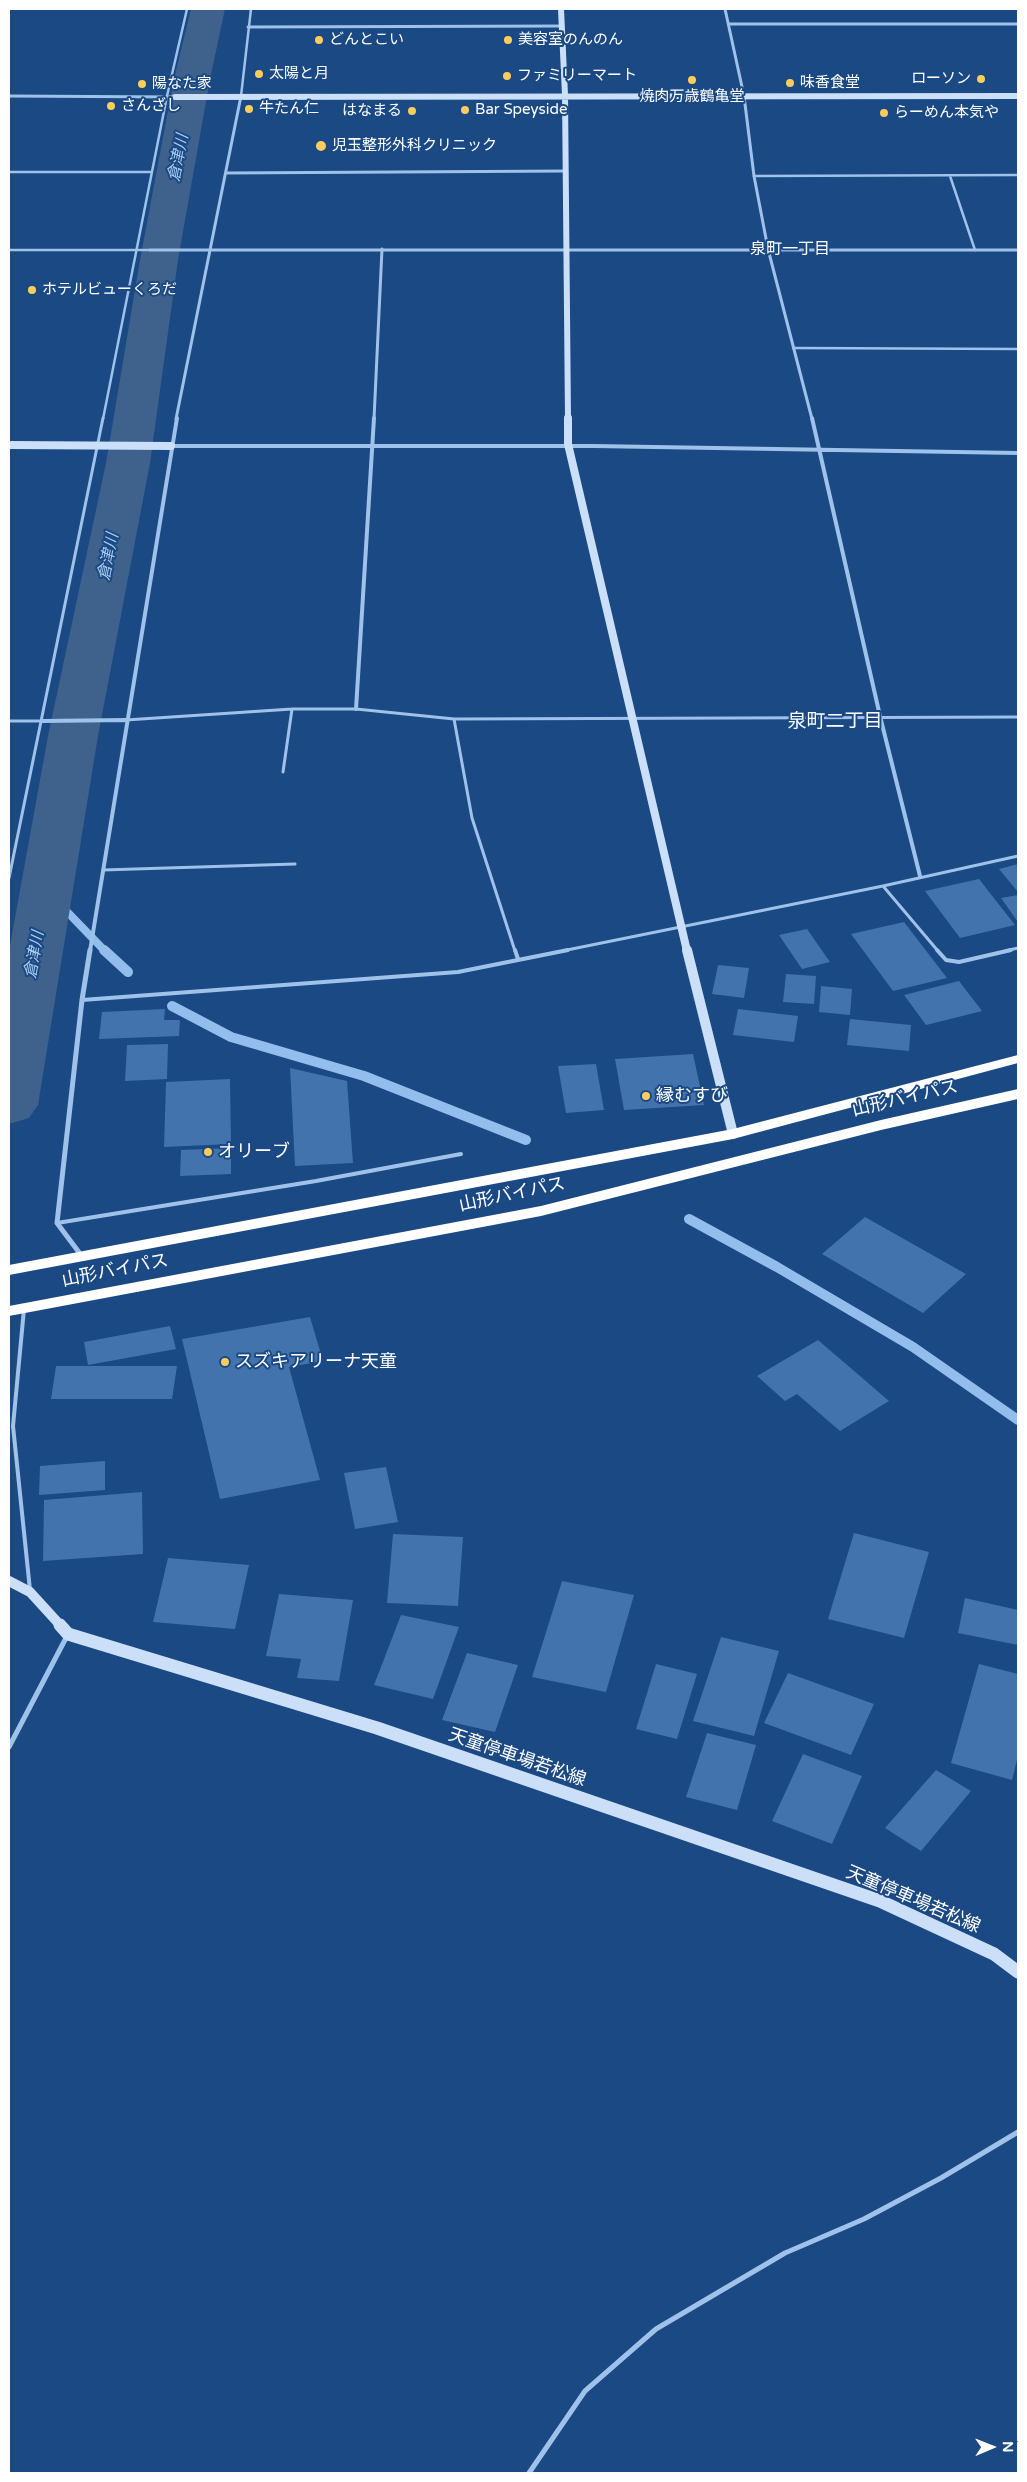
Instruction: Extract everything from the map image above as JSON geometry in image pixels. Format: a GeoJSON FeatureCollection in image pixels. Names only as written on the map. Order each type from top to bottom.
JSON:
{"type":"FeatureCollection","features":[{"type":"Feature","properties":{"kind":"highway","name":"山形バイパス"},"geometry":{"type":"LineString","coordinates":[[9,1270],[80,1255],[733,1134],[1018,1059]]}},
{"type":"Feature","properties":{"kind":"highway","name":"山形バイパス"},"geometry":{"type":"LineString","coordinates":[[16,1310],[540,1211],[881,1125],[1018,1094]]}},
{"type":"Feature","properties":{"kind":"street"},"geometry":{"type":"LineString","coordinates":[[561,9],[565,95],[568,444],[681,926],[733,1134]]}},
{"type":"Feature","properties":{"kind":"street"},"geometry":{"type":"LineString","coordinates":[[725,9],[744,96],[754,176],[768,249],[820,449],[880,716],[920,876]]}},
{"type":"Feature","properties":{"kind":"street"},"geometry":{"type":"LineString","coordinates":[[729,24],[1018,24]]}},
{"type":"Feature","properties":{"kind":"street"},"geometry":{"type":"LineString","coordinates":[[248,28],[562,26]]}},
{"type":"Feature","properties":{"kind":"street"},"geometry":{"type":"LineString","coordinates":[[9,96],[1018,96]]}},
{"type":"Feature","properties":{"kind":"street"},"geometry":{"type":"LineString","coordinates":[[80,1255],[57,1223],[82,1000],[171,446],[241,96]]}},
{"type":"Feature","properties":{"kind":"street"},"geometry":{"type":"LineString","coordinates":[[226,173],[566,172]]}},
{"type":"Feature","properties":{"kind":"street"},"geometry":{"type":"LineString","coordinates":[[356,709],[373,443],[382,249]]}},
{"type":"Feature","properties":{"kind":"street"},"geometry":{"type":"LineString","coordinates":[[150,250],[1018,250]]}},
{"type":"Feature","properties":{"kind":"street"},"geometry":{"type":"LineString","coordinates":[[9,445],[568,444],[1018,453]]}},
{"type":"Feature","properties":{"kind":"street"},"geometry":{"type":"LineString","coordinates":[[42,721],[126,720]]}},
{"type":"Feature","properties":{"kind":"street"},"geometry":{"type":"LineString","coordinates":[[9,1581],[30,1592],[68,1634]]}},
{"type":"Feature","properties":{"kind":"street","name":"天童停車場若松線"},"geometry":{"type":"LineString","coordinates":[[68,1634],[377,1728],[880,1901],[994,1954],[1018,1972]]}},
{"type":"Feature","properties":{"kind":"lane"},"geometry":{"type":"LineString","coordinates":[[9,878],[138,250],[167,96],[187,9]]}},
{"type":"Feature","properties":{"kind":"lane"},"geometry":{"type":"LineString","coordinates":[[241,96],[251,9]]}},
{"type":"Feature","properties":{"kind":"lane"},"geometry":{"type":"LineString","coordinates":[[9,172],[152,172]]}},
{"type":"Feature","properties":{"kind":"lane"},"geometry":{"type":"LineString","coordinates":[[754,176],[1018,176]]}},
{"type":"Feature","properties":{"kind":"lane"},"geometry":{"type":"LineString","coordinates":[[950,176],[975,250]]}},
{"type":"Feature","properties":{"kind":"lane"},"geometry":{"type":"LineString","coordinates":[[9,250],[150,250]]}},
{"type":"Feature","properties":{"kind":"lane"},"geometry":{"type":"LineString","coordinates":[[793,348],[1018,349]]}},
{"type":"Feature","properties":{"kind":"lane"},"geometry":{"type":"LineString","coordinates":[[283,772],[292,709]]}},
{"type":"Feature","properties":{"kind":"lane"},"geometry":{"type":"LineString","coordinates":[[126,720],[292,709],[356,709],[454,719],[1018,717]]}},
{"type":"Feature","properties":{"kind":"lane"},"geometry":{"type":"LineString","coordinates":[[454,719],[472,818],[518,959]]}},
{"type":"Feature","properties":{"kind":"lane"},"geometry":{"type":"LineString","coordinates":[[9,721],[42,721]]}},
{"type":"Feature","properties":{"kind":"lane"},"geometry":{"type":"LineString","coordinates":[[82,1000],[458,972],[884,886],[920,876],[1018,856]]}},
{"type":"Feature","properties":{"kind":"lane"},"geometry":{"type":"LineString","coordinates":[[103,870],[295,864]]}},
{"type":"Feature","properties":{"kind":"lane"},"geometry":{"type":"LineString","coordinates":[[884,886],[946,960],[959,962],[1018,948]]}},
{"type":"Feature","properties":{"kind":"lane"},"geometry":{"type":"LineString","coordinates":[[57,1223],[316,1181],[461,1154]]}},
{"type":"Feature","properties":{"kind":"lane"},"geometry":{"type":"LineString","coordinates":[[16,1310],[13,1426],[30,1592]]}},
{"type":"Feature","properties":{"kind":"lane"},"geometry":{"type":"LineString","coordinates":[[9,1747],[68,1634]]}},
{"type":"Feature","properties":{"kind":"lane"},"geometry":{"type":"LineString","coordinates":[[529,2473],[585,2391],[656,2329],[785,2253],[864,2219],[941,2178],[1018,2132]]}},
{"type":"Feature","properties":{"kind":"building"},"geometry":{"type":"Polygon","coordinates":[[[1018,864],[1018,892],[999,869],[1018,864]]]}},
{"type":"Feature","properties":{"kind":"building"},"geometry":{"type":"Polygon","coordinates":[[[979,879],[1015,925],[960,938],[925,891],[979,879]]]}},
{"type":"Feature","properties":{"kind":"building"},"geometry":{"type":"Polygon","coordinates":[[[1018,895],[1018,922],[1001,898],[1018,895]]]}},
{"type":"Feature","properties":{"kind":"building"},"geometry":{"type":"Polygon","coordinates":[[[904,922],[947,978],[893,991],[851,934],[904,922]]]}},
{"type":"Feature","properties":{"kind":"building"},"geometry":{"type":"Polygon","coordinates":[[[807,929],[830,962],[802,969],[779,935],[807,929]]]}},
{"type":"Feature","properties":{"kind":"building"},"geometry":{"type":"Polygon","coordinates":[[[718,965],[749,968],[744,998],[712,994],[718,965]]]}},
{"type":"Feature","properties":{"kind":"building"},"geometry":{"type":"Polygon","coordinates":[[[786,974],[816,976],[814,1004],[783,1002],[786,974]]]}},
{"type":"Feature","properties":{"kind":"building"},"geometry":{"type":"Polygon","coordinates":[[[959,981],[982,1011],[926,1025],[904,995],[959,981]]]}},
{"type":"Feature","properties":{"kind":"building"},"geometry":{"type":"Polygon","coordinates":[[[821,986],[852,989],[850,1015],[819,1012],[821,986]]]}},
{"type":"Feature","properties":{"kind":"building"},"geometry":{"type":"Polygon","coordinates":[[[165,1009],[164,1020],[180,1020],[179,1036],[99,1039],[102,1012],[165,1009]]]}},
{"type":"Feature","properties":{"kind":"building"},"geometry":{"type":"Polygon","coordinates":[[[738,1009],[798,1016],[794,1042],[733,1035],[738,1009]]]}},
{"type":"Feature","properties":{"kind":"building"},"geometry":{"type":"Polygon","coordinates":[[[850,1019],[911,1025],[909,1051],[847,1045],[850,1019]]]}},
{"type":"Feature","properties":{"kind":"building"},"geometry":{"type":"Polygon","coordinates":[[[168,1044],[167,1079],[125,1081],[127,1045],[168,1044]]]}},
{"type":"Feature","properties":{"kind":"building"},"geometry":{"type":"Polygon","coordinates":[[[693,1054],[704,1105],[624,1110],[615,1059],[693,1054]]]}},
{"type":"Feature","properties":{"kind":"building"},"geometry":{"type":"Polygon","coordinates":[[[596,1064],[604,1110],[566,1113],[558,1066],[596,1064]]]}},
{"type":"Feature","properties":{"kind":"building"},"geometry":{"type":"Polygon","coordinates":[[[290,1068],[347,1081],[353,1163],[295,1166],[290,1068]]]}},
{"type":"Feature","properties":{"kind":"building"},"geometry":{"type":"Polygon","coordinates":[[[230,1079],[231,1144],[164,1147],[166,1082],[230,1079]]]}},
{"type":"Feature","properties":{"kind":"building"},"geometry":{"type":"Polygon","coordinates":[[[231,1148],[231,1174],[180,1176],[181,1150],[231,1148]]]}},
{"type":"Feature","properties":{"kind":"building"},"geometry":{"type":"Polygon","coordinates":[[[865,1217],[966,1274],[923,1313],[822,1254],[865,1217]]]}},
{"type":"Feature","properties":{"kind":"building"},"geometry":{"type":"Polygon","coordinates":[[[310,1317],[323,1361],[289,1367],[320,1480],[220,1499],[182,1339],[310,1317]]]}},
{"type":"Feature","properties":{"kind":"building"},"geometry":{"type":"Polygon","coordinates":[[[170,1326],[176,1349],[88,1365],[84,1342],[170,1326]]]}},
{"type":"Feature","properties":{"kind":"building"},"geometry":{"type":"Polygon","coordinates":[[[818,1340],[889,1401],[840,1431],[797,1394],[785,1401],[757,1376],[818,1340]]]}},
{"type":"Feature","properties":{"kind":"building"},"geometry":{"type":"Polygon","coordinates":[[[56,1366],[177,1366],[172,1399],[51,1399],[56,1366]]]}},
{"type":"Feature","properties":{"kind":"building"},"geometry":{"type":"Polygon","coordinates":[[[105,1461],[105,1490],[39,1495],[40,1466],[105,1461]]]}},
{"type":"Feature","properties":{"kind":"building"},"geometry":{"type":"Polygon","coordinates":[[[386,1467],[398,1522],[355,1529],[344,1473],[386,1467]]]}},
{"type":"Feature","properties":{"kind":"building"},"geometry":{"type":"Polygon","coordinates":[[[142,1492],[143,1554],[43,1561],[44,1500],[142,1492]]]}},
{"type":"Feature","properties":{"kind":"building"},"geometry":{"type":"Polygon","coordinates":[[[854,1533],[929,1552],[904,1638],[828,1619],[854,1533]]]}},
{"type":"Feature","properties":{"kind":"building"},"geometry":{"type":"Polygon","coordinates":[[[393,1534],[463,1537],[458,1606],[387,1603],[393,1534]]]}},
{"type":"Feature","properties":{"kind":"building"},"geometry":{"type":"Polygon","coordinates":[[[168,1558],[249,1565],[235,1629],[153,1622],[168,1558]]]}},
{"type":"Feature","properties":{"kind":"building"},"geometry":{"type":"Polygon","coordinates":[[[562,1581],[634,1595],[606,1692],[532,1677],[562,1581]]]}},
{"type":"Feature","properties":{"kind":"building"},"geometry":{"type":"Polygon","coordinates":[[[279,1594],[353,1600],[339,1681],[297,1678],[301,1659],[266,1656],[279,1594]]]}},
{"type":"Feature","properties":{"kind":"building"},"geometry":{"type":"Polygon","coordinates":[[[965,1598],[1018,1610],[1018,1645],[958,1633],[965,1598]]]}},
{"type":"Feature","properties":{"kind":"building"},"geometry":{"type":"Polygon","coordinates":[[[401,1615],[459,1627],[433,1699],[374,1685],[401,1615]]]}},
{"type":"Feature","properties":{"kind":"building"},"geometry":{"type":"Polygon","coordinates":[[[721,1637],[779,1651],[754,1736],[693,1721],[721,1637]]]}},
{"type":"Feature","properties":{"kind":"building"},"geometry":{"type":"Polygon","coordinates":[[[467,1653],[518,1665],[495,1732],[442,1720],[467,1653]]]}},
{"type":"Feature","properties":{"kind":"building"},"geometry":{"type":"Polygon","coordinates":[[[656,1664],[697,1674],[677,1739],[636,1729],[656,1664]]]}},
{"type":"Feature","properties":{"kind":"building"},"geometry":{"type":"Polygon","coordinates":[[[979,1664],[1018,1674],[1018,1756],[1012,1780],[951,1763],[979,1664]]]}},
{"type":"Feature","properties":{"kind":"building"},"geometry":{"type":"Polygon","coordinates":[[[788,1673],[874,1704],[851,1755],[764,1723],[788,1673]]]}},
{"type":"Feature","properties":{"kind":"building"},"geometry":{"type":"Polygon","coordinates":[[[707,1733],[756,1745],[737,1810],[686,1797],[707,1733]]]}},
{"type":"Feature","properties":{"kind":"building"},"geometry":{"type":"Polygon","coordinates":[[[803,1754],[862,1776],[832,1844],[772,1821],[803,1754]]]}},
{"type":"Feature","properties":{"kind":"building"},"geometry":{"type":"Polygon","coordinates":[[[936,1770],[971,1791],[921,1851],[885,1828],[936,1770]]]}},
{"type":"Feature","properties":{"kind":"waterway","name":"倉津川"},"geometry":{"type":"LineString","coordinates":[[9,1105],[73,736],[128,463],[159,260],[192,79],[208,9]]}},
{"type":"Feature","properties":{"kind":"waterway"},"geometry":{"type":"LineString","coordinates":[[48,892],[104,950]]}},
{"type":"Feature","properties":{"kind":"waterway"},"geometry":{"type":"LineString","coordinates":[[104,950],[128,972]]}},
{"type":"Feature","properties":{"kind":"waterway"},"geometry":{"type":"LineString","coordinates":[[172,1006],[231,1037],[364,1076],[526,1140]]}},
{"type":"Feature","properties":{"kind":"waterway"},"geometry":{"type":"LineString","coordinates":[[689,1219],[777,1267],[913,1347],[1018,1420]]}},
{"type":"Feature","properties":{"kind":"place","name":"どんとこい"},"geometry":{"type":"Point","coordinates":[319,40]}},
{"type":"Feature","properties":{"kind":"place","name":"美容室のんのん"},"geometry":{"type":"Point","coordinates":[508,40]}},
{"type":"Feature","properties":{"kind":"place","name":"太陽と月"},"geometry":{"type":"Point","coordinates":[259,74]}},
{"type":"Feature","properties":{"kind":"place","name":"ファミリーマート"},"geometry":{"type":"Point","coordinates":[507,76]}},
{"type":"Feature","properties":{"kind":"place","name":"ローソン"},"geometry":{"type":"Point","coordinates":[981,79]}},
{"type":"Feature","properties":{"kind":"place","name":"焼肉万歳鶴亀堂"},"geometry":{"type":"Point","coordinates":[692,80]}},
{"type":"Feature","properties":{"kind":"place","name":"味香食堂"},"geometry":{"type":"Point","coordinates":[790,83]}},
{"type":"Feature","properties":{"kind":"place","name":"陽なた家"},"geometry":{"type":"Point","coordinates":[142,84]}},
{"type":"Feature","properties":{"kind":"place","name":"さんざし"},"geometry":{"type":"Point","coordinates":[111,106]}},
{"type":"Feature","properties":{"kind":"place","name":"牛たん仁"},"geometry":{"type":"Point","coordinates":[249,109]}},
{"type":"Feature","properties":{"kind":"place","name":"Bar Speyside"},"geometry":{"type":"Point","coordinates":[465,110]}},
{"type":"Feature","properties":{"kind":"place","name":"はなまる"},"geometry":{"type":"Point","coordinates":[412,111]}},
{"type":"Feature","properties":{"kind":"place","name":"らーめん本気や"},"geometry":{"type":"Point","coordinates":[884,113]}},
{"type":"Feature","properties":{"kind":"place","name":"児玉整形外科クリニック"},"geometry":{"type":"Point","coordinates":[321,146]}},
{"type":"Feature","properties":{"kind":"place","name":"ホテルビューくろだ"},"geometry":{"type":"Point","coordinates":[32,290]}},
{"type":"Feature","properties":{"kind":"place","name":"縁むすび"},"geometry":{"type":"Point","coordinates":[646,1096]}},
{"type":"Feature","properties":{"kind":"place","name":"オリーブ"},"geometry":{"type":"Point","coordinates":[208,1152]}},
{"type":"Feature","properties":{"kind":"place","name":"スズキアリーナ天童"},"geometry":{"type":"Point","coordinates":[225,1362]}},
{"type":"Feature","properties":{"kind":"district","name":"泉町一丁目"},"geometry":{"type":"Point","coordinates":[790,250]}},
{"type":"Feature","properties":{"kind":"district","name":"泉町二丁目"},"geometry":{"type":"Point","coordinates":[835,722]}}]}
